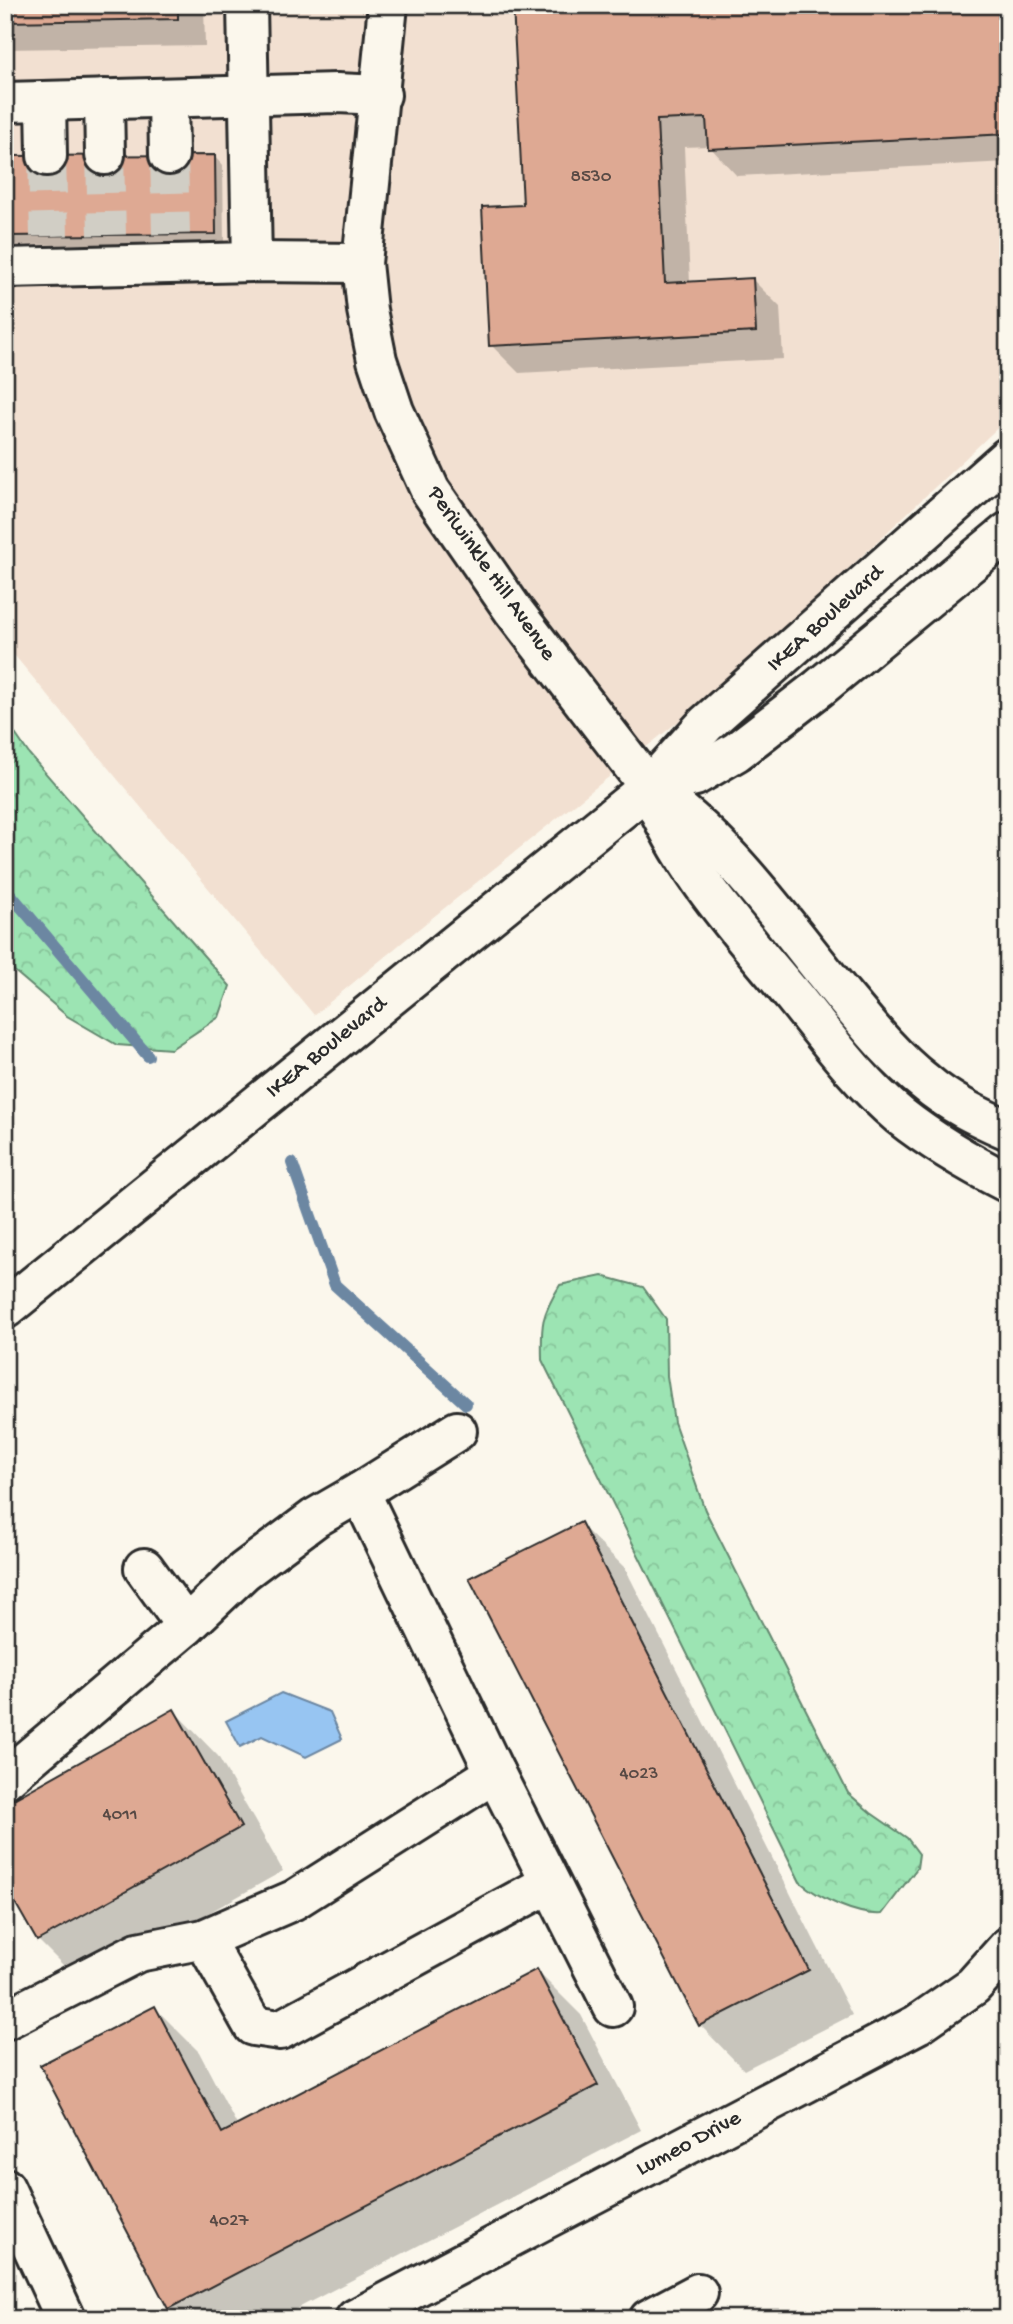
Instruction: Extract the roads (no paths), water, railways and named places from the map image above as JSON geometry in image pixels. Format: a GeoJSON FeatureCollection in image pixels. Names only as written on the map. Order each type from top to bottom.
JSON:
{"type":"FeatureCollection","features":[{"type":"Feature","properties":{"kind":"street"},"geometry":{"type":"LineString","coordinates":[[247,5],[252,261]]}},
{"type":"Feature","properties":{"kind":"street","name":"Periwinkle Hill Avenue"},"geometry":{"type":"LineString","coordinates":[[388,5],[362,263],[367,310],[377,360],[394,411],[430,490],[513,610],[649,787],[666,827],[702,885],[865,1082],[898,1114],[939,1146],[1008,1183]]}},
{"type":"Feature","properties":{"kind":"street"},"geometry":{"type":"LineString","coordinates":[[5,102],[337,93],[381,95]]}},
{"type":"Feature","properties":{"kind":"street"},"geometry":{"type":"LineString","coordinates":[[168,98],[169,155]]}},
{"type":"Feature","properties":{"kind":"street"},"geometry":{"type":"LineString","coordinates":[[104,99],[105,155]]}},
{"type":"Feature","properties":{"kind":"street"},"geometry":{"type":"LineString","coordinates":[[46,101],[47,156]]}},
{"type":"Feature","properties":{"kind":"street"},"geometry":{"type":"LineString","coordinates":[[5,268],[49,251],[172,249],[252,261],[362,263]]}},
{"type":"Feature","properties":{"kind":"street","name":"IKEA Boulevard"},"geometry":{"type":"LineString","coordinates":[[5,1309],[649,787],[706,724],[1008,457]]}},
{"type":"Feature","properties":{"kind":"street","name":"IKEA Boulevard"},"geometry":{"type":"LineString","coordinates":[[649,787],[695,776],[736,752],[819,688],[1008,532]]}},
{"type":"Feature","properties":{"kind":"street","name":"Periwinkle Hill Avenue"},"geometry":{"type":"LineString","coordinates":[[649,787],[679,808],[718,845],[864,1021],[906,1066],[926,1084],[952,1101],[1008,1130]]}},
{"type":"Feature","properties":{"kind":"street"},"geometry":{"type":"LineString","coordinates":[[5,1779],[186,1626],[244,1571],[315,1518],[457,1432]]}},
{"type":"Feature","properties":{"kind":"street"},"geometry":{"type":"LineString","coordinates":[[359,1492],[495,1773],[613,2007]]}},
{"type":"Feature","properties":{"kind":"street"},"geometry":{"type":"LineString","coordinates":[[144,1568],[186,1626]]}},
{"type":"Feature","properties":{"kind":"street"},"geometry":{"type":"LineString","coordinates":[[5,2020],[138,1952],[204,1939],[294,1900],[495,1773]]}},
{"type":"Feature","properties":{"kind":"street"},"geometry":{"type":"LineString","coordinates":[[204,1939],[253,2026],[279,2030],[550,1883]]}},
{"type":"Feature","properties":{"kind":"street","name":"Lumeo Drive"},"geometry":{"type":"LineString","coordinates":[[355,2319],[918,2024],[973,1986],[1008,1947]]}},
{"type":"Feature","properties":{"kind":"street"},"geometry":{"type":"LineString","coordinates":[[5,2188],[66,2319]]}},
{"type":"Feature","properties":{"kind":"street"},"geometry":{"type":"LineString","coordinates":[[649,2319],[698,2293]]}},
{"type":"Feature","properties":{"kind":"water"},"geometry":{"type":"Polygon","coordinates":[[[281,1693],[330,1712],[342,1739],[306,1757],[262,1736],[240,1747],[226,1721],[281,1693]]]}},
{"type":"Feature","properties":{"kind":"waterway"},"geometry":{"type":"LineString","coordinates":[[5,888],[148,1056]]}},
{"type":"Feature","properties":{"kind":"waterway"},"geometry":{"type":"LineString","coordinates":[[292,1163],[335,1285],[466,1404]]}},
{"type":"Feature","properties":{"kind":"tunnel"},"geometry":{"type":"LineString","coordinates":[[105,155],[107,235]]}},
{"type":"Feature","properties":{"kind":"tunnel"},"geometry":{"type":"LineString","coordinates":[[169,155],[171,234]]}},
{"type":"Feature","properties":{"kind":"tunnel"},"geometry":{"type":"LineString","coordinates":[[47,156],[49,236]]}}]}
